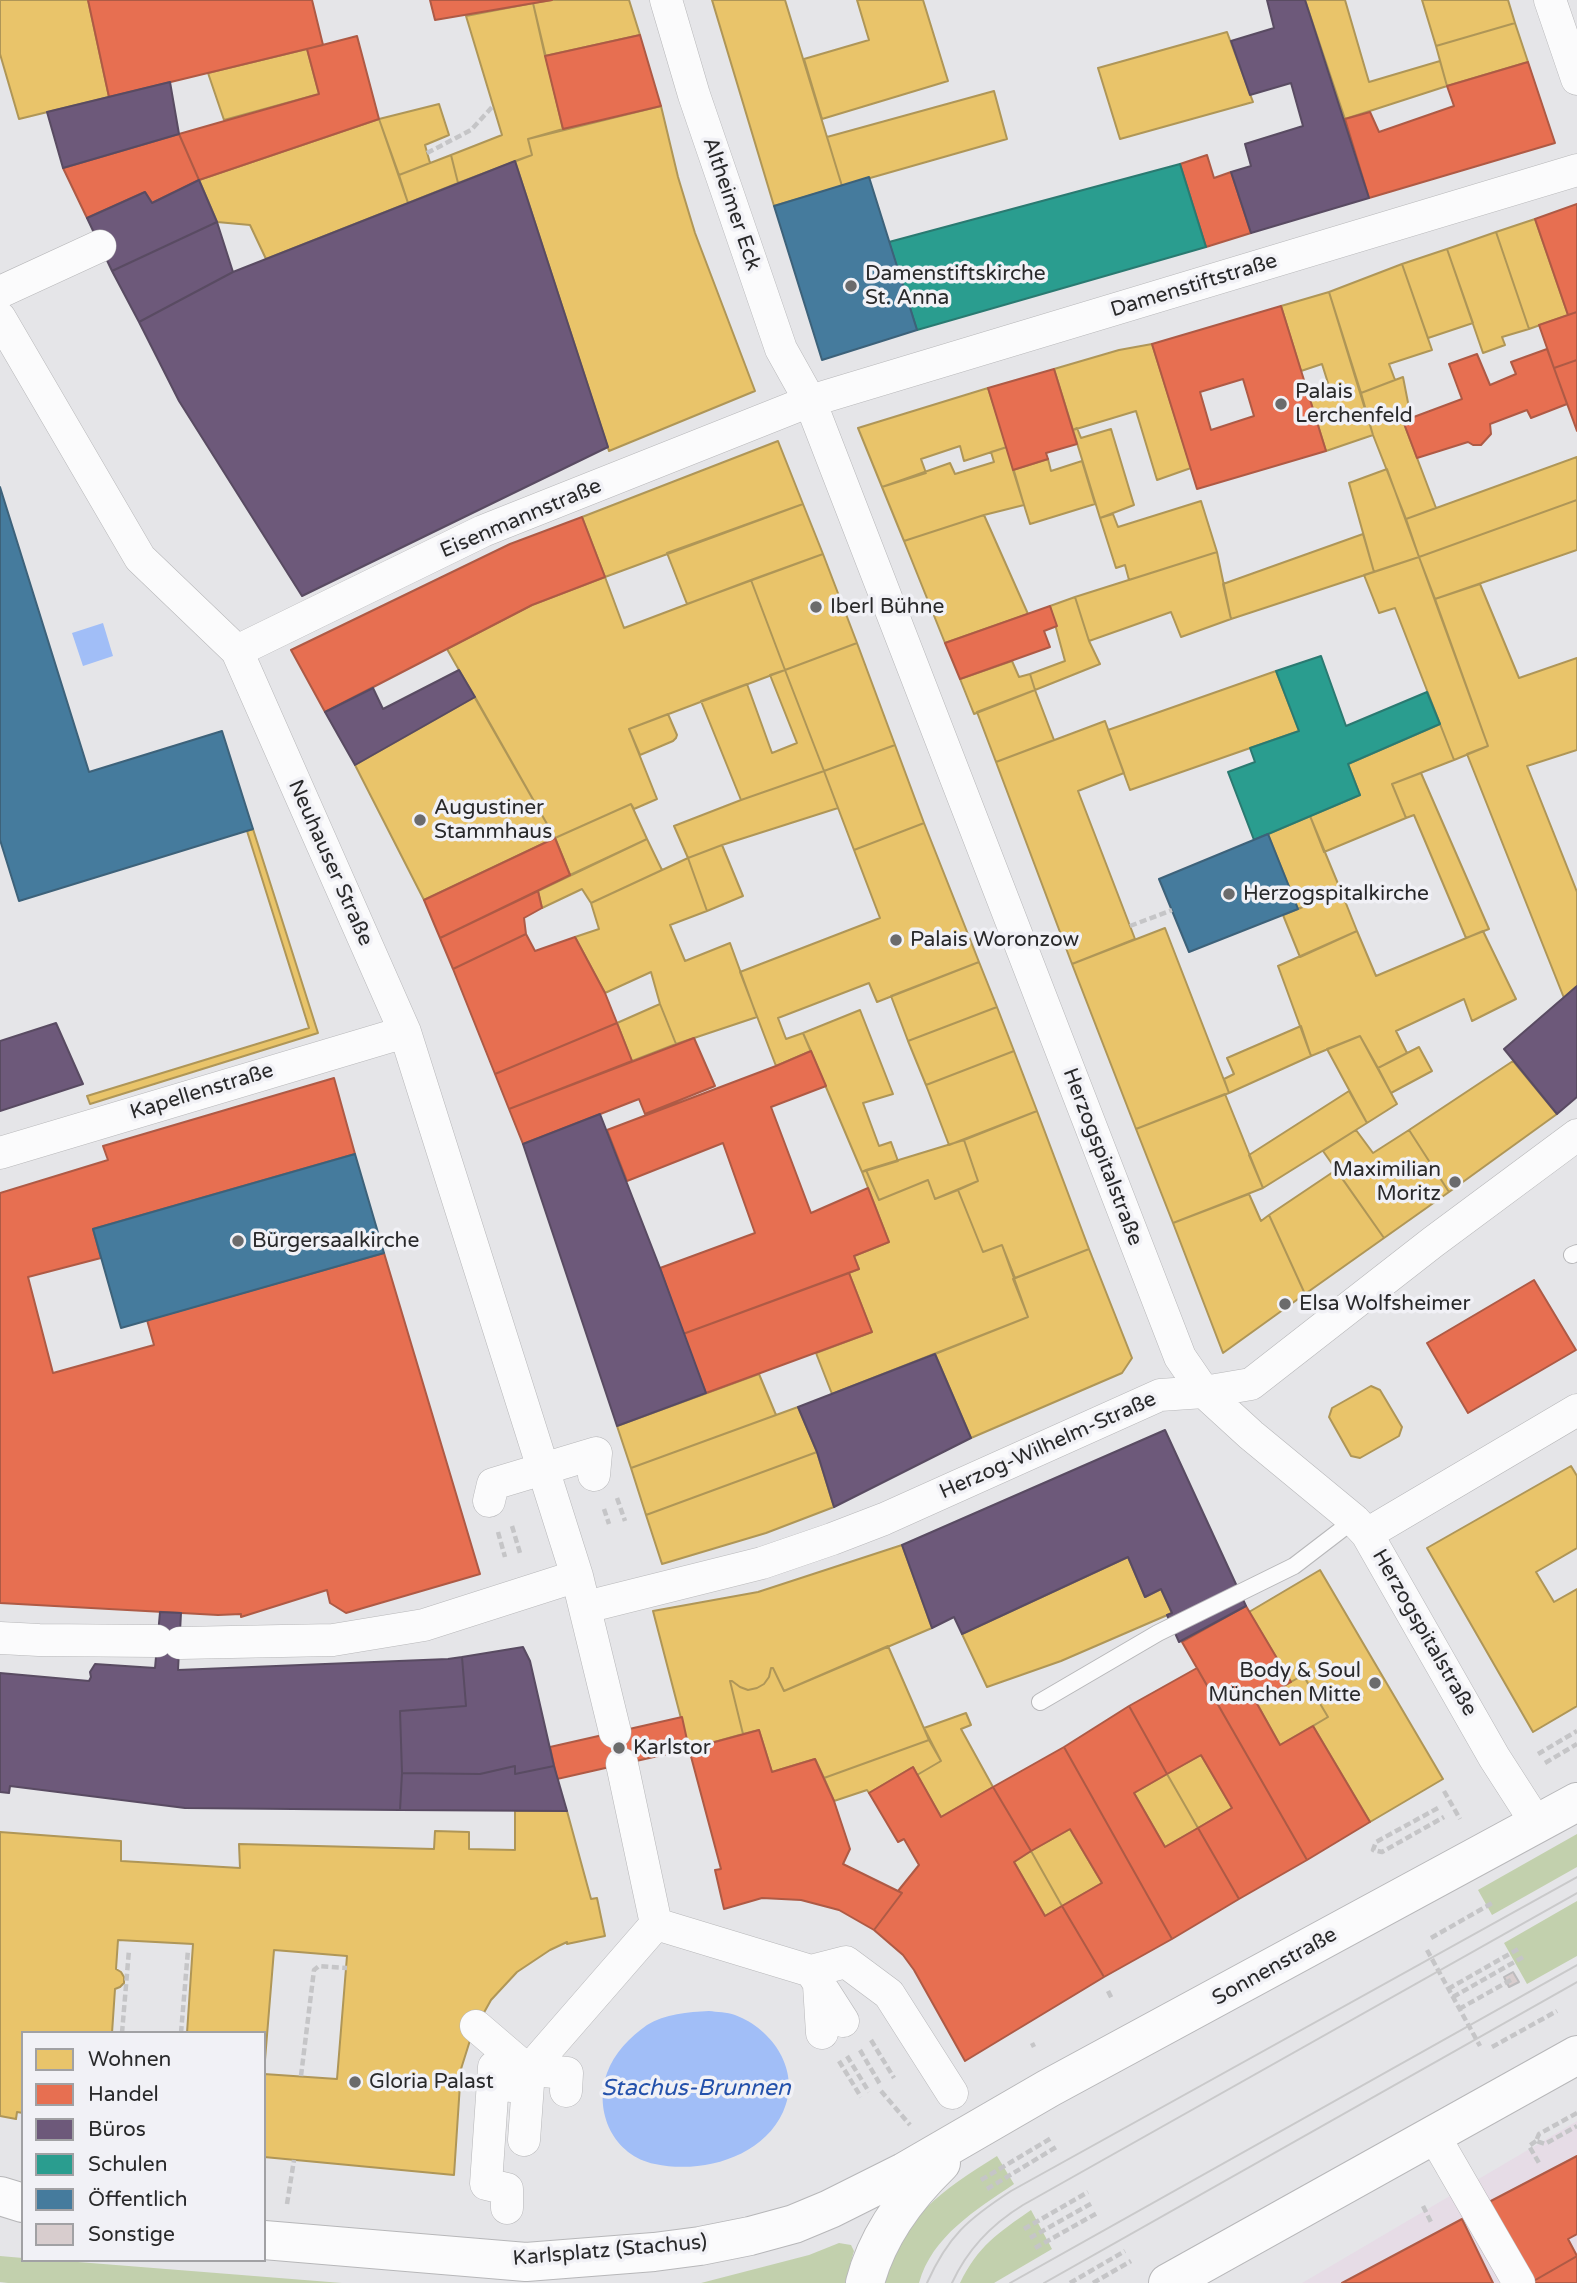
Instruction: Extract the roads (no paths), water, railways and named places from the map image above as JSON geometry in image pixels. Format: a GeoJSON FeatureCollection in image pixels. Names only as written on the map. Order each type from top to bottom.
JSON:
{"type":"FeatureCollection","features":[{"type":"Feature","properties":{"kind":"main road","name":"Sonnenstraße"},"geometry":{"type":"LineString","coordinates":[[974,2133],[1049,2088],[1537,1824],[1576,1806]]}},
{"type":"Feature","properties":{"kind":"main road"},"geometry":{"type":"LineString","coordinates":[[1168,2283],[1577,2055]]}},
{"type":"Feature","properties":{"kind":"main road","name":"Karlsplatz (Stachus)"},"geometry":{"type":"LineString","coordinates":[[266,2240],[526,2262],[700,2246],[770,2231],[830,2209],[974,2133]]}},
{"type":"Feature","properties":{"kind":"main road"},"geometry":{"type":"LineString","coordinates":[[865,2283],[880,2243],[895,2216],[932,2172],[974,2133]]}},
{"type":"Feature","properties":{"kind":"main road"},"geometry":{"type":"LineString","coordinates":[[0,2196],[21,2202]]}},
{"type":"Feature","properties":{"kind":"main road"},"geometry":{"type":"LineString","coordinates":[[0,2218],[21,2219]]}},
{"type":"Feature","properties":{"kind":"street","name":"Altheimer Eck"},"geometry":{"type":"LineString","coordinates":[[666,0],[694,95],[781,349],[810,401]]}},
{"type":"Feature","properties":{"kind":"street"},"geometry":{"type":"LineString","coordinates":[[1550,0],[1577,79]]}},
{"type":"Feature","properties":{"kind":"street","name":"Damenstiftstraße"},"geometry":{"type":"LineString","coordinates":[[810,401],[1577,170]]}},
{"type":"Feature","properties":{"kind":"street"},"geometry":{"type":"LineString","coordinates":[[0,292],[100,246]]}},
{"type":"Feature","properties":{"kind":"street","name":"Neuhauser Straße"},"geometry":{"type":"LineString","coordinates":[[0,318],[140,558],[237,650],[405,1032],[577,1576],[615,1732]]}},
{"type":"Feature","properties":{"kind":"street","name":"Eisenmannstraße"},"geometry":{"type":"LineString","coordinates":[[237,650],[483,531],[810,401]]}},
{"type":"Feature","properties":{"kind":"street","name":"Herzogspitalstraße"},"geometry":{"type":"LineString","coordinates":[[810,401],[1180,1357],[1204,1392],[1360,1527],[1494,1757],[1537,1824]]}},
{"type":"Feature","properties":{"kind":"street","name":"Kapellenstraße"},"geometry":{"type":"LineString","coordinates":[[0,1153],[405,1032]]}},
{"type":"Feature","properties":{"kind":"street","name":"Herzog-Wilhelm-Straße"},"geometry":{"type":"LineString","coordinates":[[586,1607],[762,1563],[884,1520],[1160,1395],[1204,1392],[1251,1384],[1433,1242],[1577,1135]]}},
{"type":"Feature","properties":{"kind":"street"},"geometry":{"type":"LineString","coordinates":[[1360,1527],[1577,1410]]}},
{"type":"Feature","properties":{"kind":"street"},"geometry":{"type":"LineString","coordinates":[[495,1494],[543,1469],[599,1466]]}},
{"type":"Feature","properties":{"kind":"street"},"geometry":{"type":"LineString","coordinates":[[0,1638],[168,1642],[333,1640],[424,1625],[577,1576]]}},
{"type":"Feature","properties":{"kind":"street"},"geometry":{"type":"LineString","coordinates":[[524,2140],[540,2085],[656,1924],[622,1764]]}},
{"type":"Feature","properties":{"kind":"street"},"geometry":{"type":"LineString","coordinates":[[656,1924],[815,1978],[843,2021],[815,1978]]}},
{"type":"Feature","properties":{"kind":"street"},"geometry":{"type":"LineString","coordinates":[[815,1978],[846,1962],[889,1994],[952,2093]]}},
{"type":"Feature","properties":{"kind":"street"},"geometry":{"type":"LineString","coordinates":[[476,2026],[540,2085]]}},
{"type":"Feature","properties":{"kind":"street"},"geometry":{"type":"LineString","coordinates":[[507,2207],[507,2189],[486,2184],[494,2067],[540,2085]]}},
{"type":"Feature","properties":{"kind":"street"},"geometry":{"type":"LineString","coordinates":[[1433,2134],[1519,2283]]}},
{"type":"Feature","properties":{"kind":"lane"},"geometry":{"type":"LineString","coordinates":[[1040,1702],[1158,1633],[1294,1566],[1360,1527]]}},
{"type":"Feature","properties":{"kind":"water"},"geometry":{"type":"Polygon","coordinates":[[[103,623],[113,656],[83,666],[72,633],[103,623]]]}},
{"type":"Feature","properties":{"kind":"water","name":"Stachus-Brunnen"},"geometry":{"type":"Polygon","coordinates":[[[709,2011],[732,2014],[749,2022],[772,2041],[786,2067],[789,2082],[783,2112],[761,2141],[728,2159],[691,2167],[673,2167],[641,2159],[618,2142],[605,2117],[603,2088],[610,2066],[623,2046],[654,2021],[685,2013],[709,2011]]]}},
{"type":"Feature","properties":{"kind":"tram line"},"geometry":{"type":"LineString","coordinates":[[927,2283],[943,2253],[961,2230],[1011,2191],[1577,1877]]}},
{"type":"Feature","properties":{"kind":"tram line"},"geometry":{"type":"LineString","coordinates":[[952,2283],[965,2260],[982,2239],[1023,2205],[1577,1893]]}},
{"type":"Feature","properties":{"kind":"tram line"},"geometry":{"type":"LineString","coordinates":[[1010,2283],[1577,1965]]}},
{"type":"Feature","properties":{"kind":"tram line"},"geometry":{"type":"LineString","coordinates":[[1044,2283],[1577,1982]]}},
{"type":"Feature","properties":{"kind":"place","name":"Damenstiftskirche St. Anna"},"geometry":{"type":"Point","coordinates":[851,286]}},
{"type":"Feature","properties":{"kind":"place","name":"Palais Lerchenfeld"},"geometry":{"type":"Point","coordinates":[1281,404]}},
{"type":"Feature","properties":{"kind":"place","name":"Iberl Bühne"},"geometry":{"type":"Point","coordinates":[816,607]}},
{"type":"Feature","properties":{"kind":"place","name":"Augustiner Stammhaus"},"geometry":{"type":"Point","coordinates":[420,820]}},
{"type":"Feature","properties":{"kind":"place","name":"Herzogspitalkirche"},"geometry":{"type":"Point","coordinates":[1229,894]}},
{"type":"Feature","properties":{"kind":"place","name":"Palais Woronzow"},"geometry":{"type":"Point","coordinates":[896,940]}},
{"type":"Feature","properties":{"kind":"place","name":"Maximilian Moritz"},"geometry":{"type":"Point","coordinates":[1455,1182]}},
{"type":"Feature","properties":{"kind":"place","name":"Bürgersaalkirche"},"geometry":{"type":"Point","coordinates":[238,1241]}},
{"type":"Feature","properties":{"kind":"place","name":"Elsa Wolfsheimer"},"geometry":{"type":"Point","coordinates":[1285,1304]}},
{"type":"Feature","properties":{"kind":"place","name":"Body & Soul München Mitte"},"geometry":{"type":"Point","coordinates":[1375,1683]}},
{"type":"Feature","properties":{"kind":"place","name":"Karlstor"},"geometry":{"type":"Point","coordinates":[619,1748]}},
{"type":"Feature","properties":{"kind":"place","name":"Gloria Palast"},"geometry":{"type":"Point","coordinates":[355,2082]}}]}
